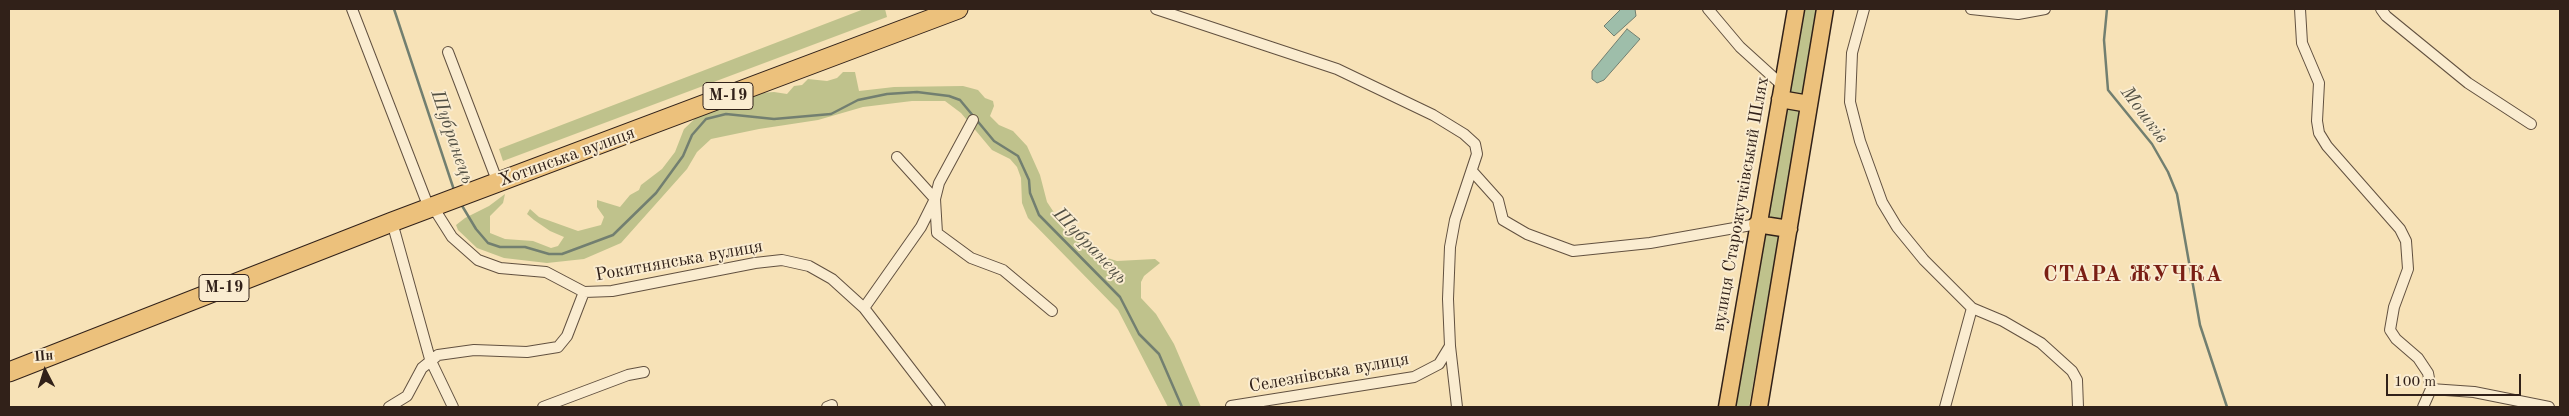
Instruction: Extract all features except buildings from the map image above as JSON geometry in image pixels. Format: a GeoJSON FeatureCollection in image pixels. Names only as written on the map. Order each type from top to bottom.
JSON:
{"type":"FeatureCollection","features":[{"type":"Feature","properties":{"kind":"highway","name":"Хотинська вулиця"},"geometry":{"type":"LineString","coordinates":[[9,372],[392,222],[958,9]]}},
{"type":"Feature","properties":{"kind":"main road","name":"вулиця Старожучківський Шлях"},"geometry":{"type":"LineString","coordinates":[[1727,407],[1796,9]]}},
{"type":"Feature","properties":{"kind":"main road"},"geometry":{"type":"LineString","coordinates":[[1759,407],[1825,9]]}},
{"type":"Feature","properties":{"kind":"main road"},"geometry":{"type":"LineString","coordinates":[[1781,93],[1809,104]]}},
{"type":"Feature","properties":{"kind":"main road"},"geometry":{"type":"LineString","coordinates":[[1758,224],[1789,229]]}},
{"type":"Feature","properties":{"kind":"street"},"geometry":{"type":"LineString","coordinates":[[352,9],[433,207],[452,237],[478,260],[500,268],[546,272],[584,292]]}},
{"type":"Feature","properties":{"kind":"street"},"geometry":{"type":"LineString","coordinates":[[1156,9],[1336,69],[1433,115],[1464,134],[1474,144],[1477,154],[1455,220],[1450,247],[1448,299],[1450,346],[1458,407]]}},
{"type":"Feature","properties":{"kind":"street"},"geometry":{"type":"LineString","coordinates":[[1708,9],[1781,93]]}},
{"type":"Feature","properties":{"kind":"street"},"geometry":{"type":"LineString","coordinates":[[1864,9],[1852,53],[1850,102],[1876,191],[1897,228],[1924,260],[1972,308],[2003,321],[2041,343],[2072,371],[2077,380],[2078,407]]}},
{"type":"Feature","properties":{"kind":"street"},"geometry":{"type":"LineString","coordinates":[[1971,9],[2018,14],[2045,9]]}},
{"type":"Feature","properties":{"kind":"street"},"geometry":{"type":"LineString","coordinates":[[2300,9],[2302,43],[2319,83],[2317,121],[2319,133],[2327,146],[2400,229],[2406,241],[2408,269],[2394,307],[2390,330],[2396,339],[2418,358],[2428,373],[2430,389],[2423,407]]}},
{"type":"Feature","properties":{"kind":"street"},"geometry":{"type":"LineString","coordinates":[[2382,9],[2386,16],[2468,83],[2532,124]]}},
{"type":"Feature","properties":{"kind":"street"},"geometry":{"type":"LineString","coordinates":[[448,52],[494,184]]}},
{"type":"Feature","properties":{"kind":"street"},"geometry":{"type":"LineString","coordinates":[[864,308],[921,228],[935,200],[939,183],[973,120]]}},
{"type":"Feature","properties":{"kind":"street"},"geometry":{"type":"LineString","coordinates":[[897,157],[935,200],[937,233],[971,258],[1003,270],[1052,311]]}},
{"type":"Feature","properties":{"kind":"street"},"geometry":{"type":"LineString","coordinates":[[1472,171],[1498,200],[1503,220],[1527,234],[1574,251],[1650,243],[1758,224]]}},
{"type":"Feature","properties":{"kind":"street"},"geometry":{"type":"LineString","coordinates":[[392,222],[430,359],[453,407]]}},
{"type":"Feature","properties":{"kind":"street","name":"Рокитнянська вулиця"},"geometry":{"type":"LineString","coordinates":[[430,359],[438,355],[474,350],[527,352],[558,347],[567,336],[584,292],[612,291],[756,263],[782,260],[809,266],[832,278],[864,308],[940,407]]}},
{"type":"Feature","properties":{"kind":"street"},"geometry":{"type":"LineString","coordinates":[[1945,407],[1972,308]]}},
{"type":"Feature","properties":{"kind":"street","name":"Селезнівська вулиця"},"geometry":{"type":"LineString","coordinates":[[1231,406],[1309,396],[1414,377],[1439,364],[1450,346]]}},
{"type":"Feature","properties":{"kind":"street"},"geometry":{"type":"LineString","coordinates":[[389,407],[407,396],[422,368],[430,359]]}},
{"type":"Feature","properties":{"kind":"street"},"geometry":{"type":"LineString","coordinates":[[543,407],[628,375],[644,372]]}},
{"type":"Feature","properties":{"kind":"street"},"geometry":{"type":"LineString","coordinates":[[2430,389],[2474,392],[2549,407]]}},
{"type":"Feature","properties":{"kind":"green space"},"geometry":{"type":"Polygon","coordinates":[[[864,9],[885,9],[887,17],[503,161],[499,149],[864,9]]]}},
{"type":"Feature","properties":{"kind":"green space"},"geometry":{"type":"Polygon","coordinates":[[[1801,9],[1819,9],[1803,97],[1792,97],[1786,91],[1801,9]]]}},
{"type":"Feature","properties":{"kind":"green space"},"geometry":{"type":"Polygon","coordinates":[[[843,72],[855,72],[859,91],[894,87],[963,86],[978,90],[985,98],[993,101],[994,106],[990,116],[999,125],[1013,131],[1027,146],[1040,175],[1047,202],[1061,223],[1098,255],[1117,261],[1155,259],[1160,263],[1144,276],[1141,282],[1141,298],[1156,314],[1174,344],[1201,407],[1168,407],[1118,310],[1028,218],[1022,203],[1021,178],[1017,167],[1010,159],[992,150],[961,113],[945,101],[912,101],[863,107],[818,120],[711,139],[697,152],[687,169],[621,243],[584,259],[547,263],[504,258],[477,248],[458,230],[456,225],[465,218],[489,206],[505,194],[503,203],[490,216],[490,233],[505,239],[533,241],[551,248],[558,246],[564,237],[550,231],[534,220],[527,214],[530,209],[539,217],[578,231],[601,225],[604,217],[597,207],[597,200],[620,207],[630,195],[639,190],[641,185],[662,169],[675,152],[684,129],[700,114],[746,94],[774,92],[787,94],[794,86],[802,85],[808,79],[827,81],[837,78],[843,72]]]}},
{"type":"Feature","properties":{"kind":"green space"},"geometry":{"type":"Polygon","coordinates":[[[1787,107],[1797,109],[1800,113],[1781,220],[1767,220],[1787,107]]]}},
{"type":"Feature","properties":{"kind":"green space"},"geometry":{"type":"Polygon","coordinates":[[[1761,232],[1779,234],[1749,407],[1730,407],[1761,232]]]}},
{"type":"Feature","properties":{"kind":"shaded area"},"geometry":{"type":"Polygon","coordinates":[[[1621,9],[1635,9],[1636,16],[1614,36],[1604,26],[1621,9]]]}},
{"type":"Feature","properties":{"kind":"shaded area"},"geometry":{"type":"Polygon","coordinates":[[[1627,29],[1640,39],[1604,80],[1597,83],[1592,79],[1592,71],[1627,29]]]}},
{"type":"Feature","properties":{"kind":"waterway","name":"Шубранець"},"geometry":{"type":"LineString","coordinates":[[394,9],[454,190]]}},
{"type":"Feature","properties":{"kind":"waterway","name":"Мошків"},"geometry":{"type":"LineString","coordinates":[[2107,9],[2104,40],[2108,90],[2152,144],[2168,172],[2177,194],[2200,325],[2227,407]]}},
{"type":"Feature","properties":{"kind":"waterway","name":"Шубранець"},"geometry":{"type":"LineString","coordinates":[[461,204],[476,229],[488,243],[500,247],[525,247],[549,254],[562,254],[613,235],[656,193],[683,156],[692,135],[706,119],[726,114],[774,119],[831,114],[858,100],[887,94],[917,92],[949,96],[960,100],[994,141],[1018,156],[1029,180],[1030,193],[1039,215],[1120,297],[1139,334],[1159,354],[1182,407]]}},
{"type":"Feature","properties":{"kind":"district","name":"СТАРА ЖУЧКА"},"geometry":{"type":"Point","coordinates":[2133,275]}}]}
